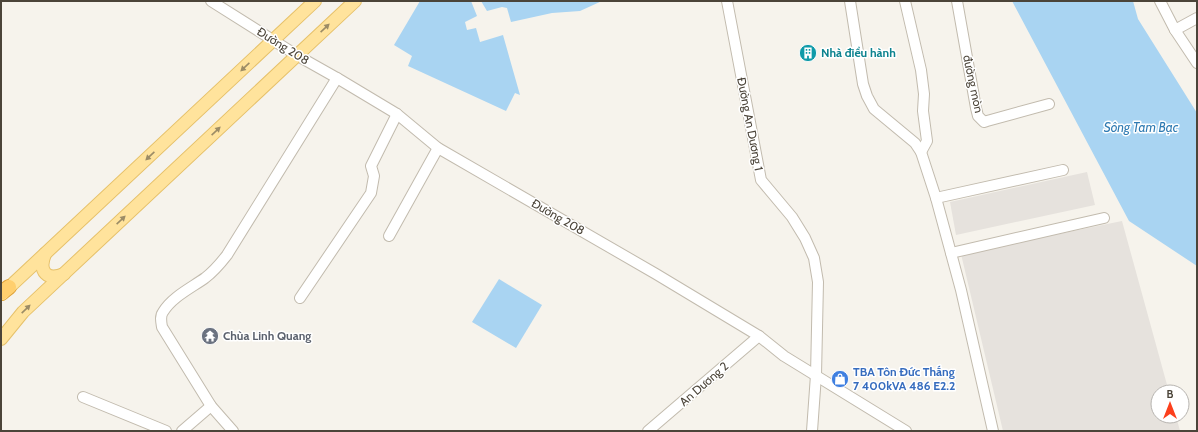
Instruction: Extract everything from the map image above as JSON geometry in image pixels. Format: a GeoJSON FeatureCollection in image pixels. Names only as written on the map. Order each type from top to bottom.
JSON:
{"type":"FeatureCollection","features":[{"type":"Feature","properties":{"kind":"main road"},"geometry":{"type":"LineString","coordinates":[[4,292],[315,1]]}},
{"type":"Feature","properties":{"kind":"main road"},"geometry":{"type":"LineString","coordinates":[[1,339],[23,312],[355,1]]}},
{"type":"Feature","properties":{"kind":"main road"},"geometry":{"type":"LineString","coordinates":[[45,254],[42,262],[42,269],[45,273],[57,277],[64,274]]}},
{"type":"Feature","properties":{"kind":"street","name":"Đường 208"},"geometry":{"type":"LineString","coordinates":[[211,1],[298,56],[397,114],[438,148],[650,270],[759,336],[784,356],[906,431]]}},
{"type":"Feature","properties":{"kind":"street","name":"Đường An Dương 1"},"geometry":{"type":"LineString","coordinates":[[727,1],[761,180],[792,217],[805,238],[814,258],[818,282],[816,375],[812,431]]}},
{"type":"Feature","properties":{"kind":"street"},"geometry":{"type":"LineString","coordinates":[[850,1],[863,84],[867,96],[874,109],[915,143],[921,152],[936,198],[961,290],[992,431]]}},
{"type":"Feature","properties":{"kind":"street"},"geometry":{"type":"LineString","coordinates":[[905,1],[921,70],[924,94],[923,111],[927,141],[921,152]]}},
{"type":"Feature","properties":{"kind":"street","name":"đường mòn"},"geometry":{"type":"LineString","coordinates":[[957,1],[976,108],[981,120],[987,122],[1049,104]]}},
{"type":"Feature","properties":{"kind":"street"},"geometry":{"type":"LineString","coordinates":[[1160,1],[1175,30],[1197,63]]}},
{"type":"Feature","properties":{"kind":"street"},"geometry":{"type":"LineString","coordinates":[[1175,30],[1197,18]]}},
{"type":"Feature","properties":{"kind":"street"},"geometry":{"type":"LineString","coordinates":[[233,431],[211,406],[162,327],[162,312],[169,304],[218,267],[227,255],[337,78]]}},
{"type":"Feature","properties":{"kind":"street"},"geometry":{"type":"LineString","coordinates":[[300,298],[371,193],[374,176],[371,166],[397,114]]}},
{"type":"Feature","properties":{"kind":"street"},"geometry":{"type":"LineString","coordinates":[[389,236],[438,148]]}},
{"type":"Feature","properties":{"kind":"street"},"geometry":{"type":"LineString","coordinates":[[936,198],[1063,170]]}},
{"type":"Feature","properties":{"kind":"street"},"geometry":{"type":"LineString","coordinates":[[951,253],[1104,218]]}},
{"type":"Feature","properties":{"kind":"street","name":"An Dương 2"},"geometry":{"type":"LineString","coordinates":[[648,431],[759,336]]}},
{"type":"Feature","properties":{"kind":"street"},"geometry":{"type":"LineString","coordinates":[[83,397],[166,431]]}},
{"type":"Feature","properties":{"kind":"street"},"geometry":{"type":"LineString","coordinates":[[182,431],[211,406]]}},
{"type":"Feature","properties":{"kind":"shaded area"},"geometry":{"type":"Polygon","coordinates":[[[1087,172],[1095,205],[956,235],[950,202],[1087,172]]]}},
{"type":"Feature","properties":{"kind":"shaded area"},"geometry":{"type":"Polygon","coordinates":[[[1122,221],[1167,384],[1150,384],[1150,424],[1178,424],[1180,431],[1003,431],[961,254],[1122,221]]]}},
{"type":"Feature","properties":{"kind":"water"},"geometry":{"type":"Polygon","coordinates":[[[420,1],[471,1],[477,16],[465,22],[467,30],[476,28],[480,42],[503,35],[520,95],[515,93],[506,111],[408,66],[412,56],[394,45],[420,1]]]}},
{"type":"Feature","properties":{"kind":"water"},"geometry":{"type":"Polygon","coordinates":[[[481,1],[602,1],[580,11],[552,13],[511,22],[507,8],[502,7],[487,11],[481,1]]]}},
{"type":"Feature","properties":{"kind":"water","name":"Sông Tam Bạc"},"geometry":{"type":"Polygon","coordinates":[[[1012,1],[1133,1],[1138,19],[1197,113],[1197,266],[1129,221],[1012,1]]]}},
{"type":"Feature","properties":{"kind":"water"},"geometry":{"type":"Polygon","coordinates":[[[499,279],[542,305],[516,348],[472,322],[499,279]]]}},
{"type":"Feature","properties":{"kind":"place","name":"Nhà điều hành"},"geometry":{"type":"Point","coordinates":[808,53]}},
{"type":"Feature","properties":{"kind":"place","name":"Chùa Linh Quang"},"geometry":{"type":"Point","coordinates":[210,336]}},
{"type":"Feature","properties":{"kind":"place","name":"TBA Tôn Đức Thắng 7 400kVA 486 E2.2"},"geometry":{"type":"Point","coordinates":[840,379]}}]}
